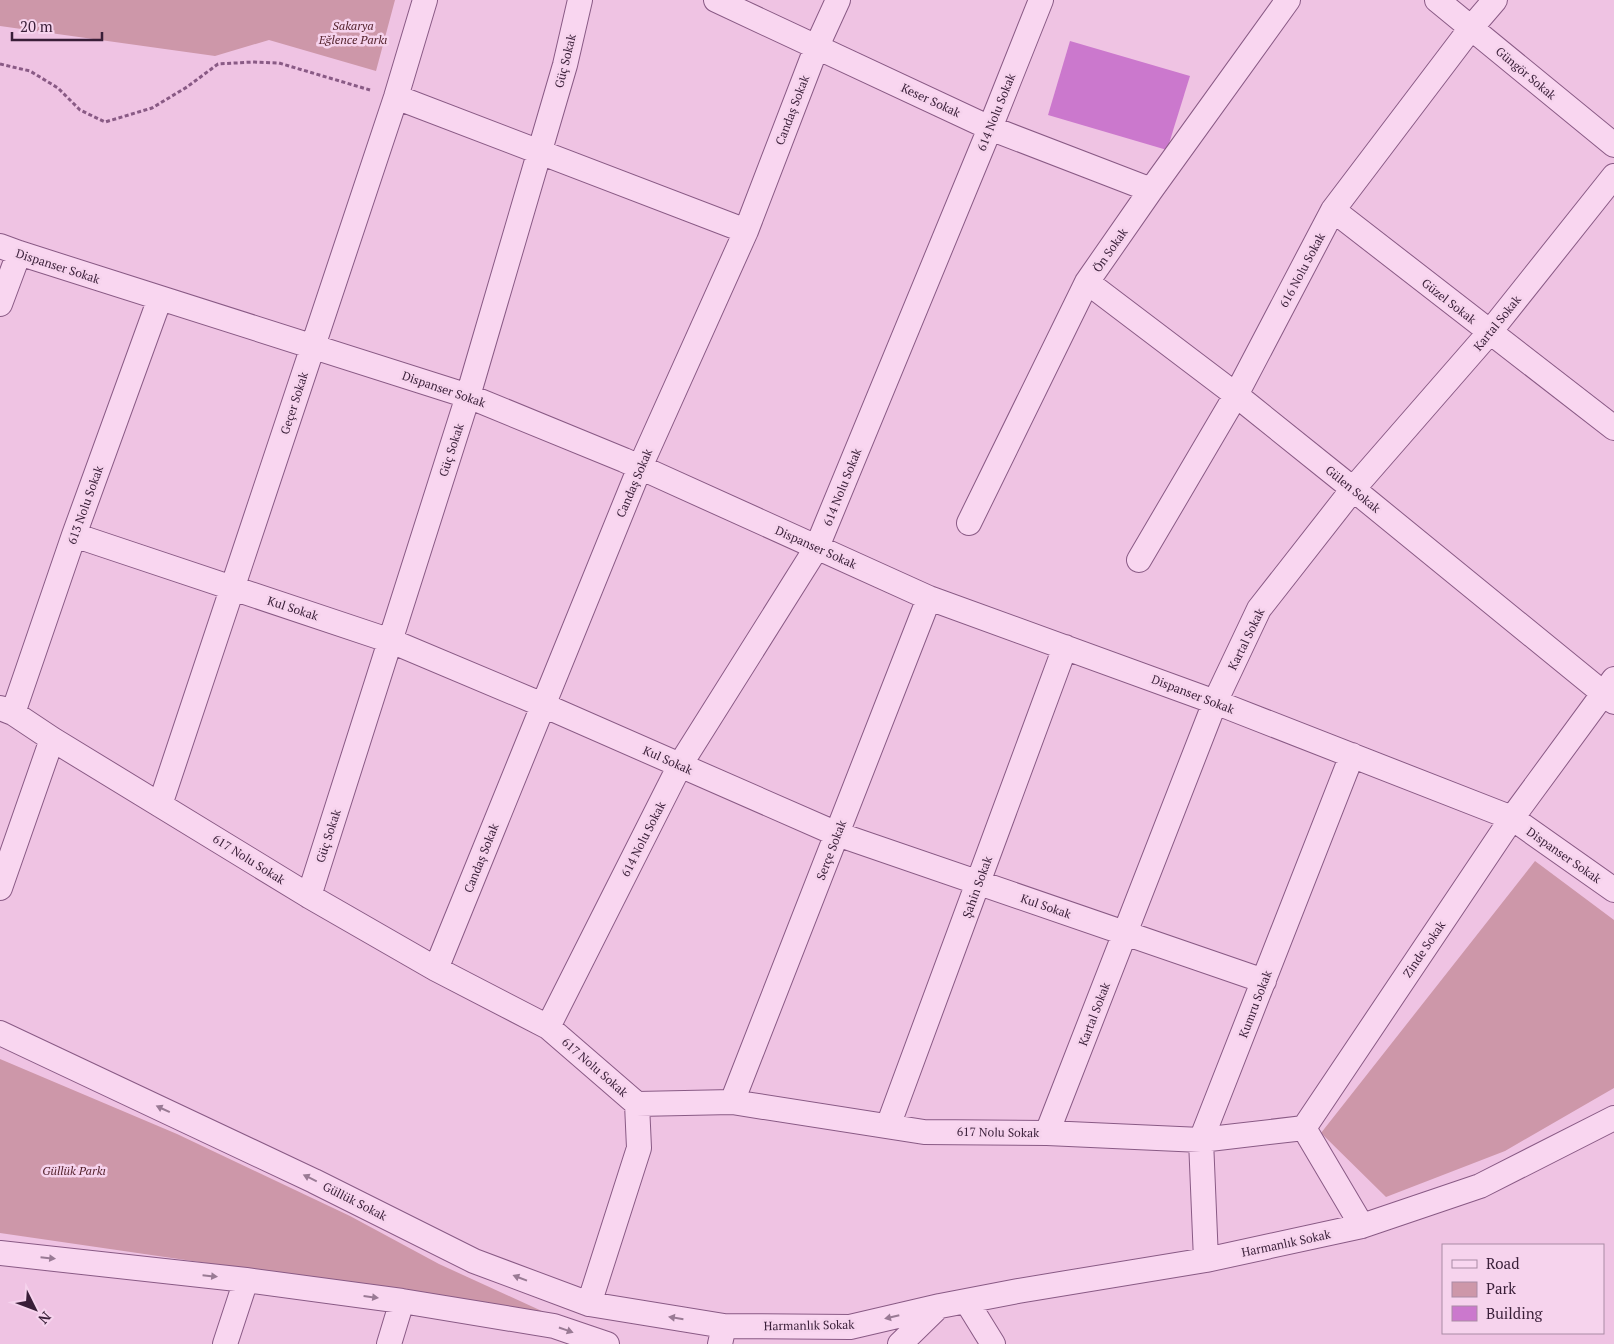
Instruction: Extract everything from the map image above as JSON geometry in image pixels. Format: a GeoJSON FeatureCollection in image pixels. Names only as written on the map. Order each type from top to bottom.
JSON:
{"type":"FeatureCollection","features":[{"type":"Feature","properties":{"kind":"street","name":"Geçer Sokak"},"geometry":{"type":"LineString","coordinates":[[160,805],[396,97],[425,0]]}},
{"type":"Feature","properties":{"kind":"street","name":"Güç Sokak"},"geometry":{"type":"LineString","coordinates":[[309,896],[468,396],[565,65],[580,0]]}},
{"type":"Feature","properties":{"kind":"street","name":"Keser Sokak"},"geometry":{"type":"LineString","coordinates":[[716,0],[990,128],[1151,190]]}},
{"type":"Feature","properties":{"kind":"street","name":"Candaş Sokak"},"geometry":{"type":"LineString","coordinates":[[436,969],[640,467],[746,231],[817,46],[838,0]]}},
{"type":"Feature","properties":{"kind":"street","name":"614 Nolu Sokak"},"geometry":{"type":"LineString","coordinates":[[548,1026],[680,765],[817,548],[990,128],[1040,0]]}},
{"type":"Feature","properties":{"kind":"street","name":"Ön Sokak"},"geometry":{"type":"LineString","coordinates":[[969,523],[1087,282],[1288,0]]}},
{"type":"Feature","properties":{"kind":"street","name":"Güngör Sokak"},"geometry":{"type":"LineString","coordinates":[[1437,0],[1614,146]]}},
{"type":"Feature","properties":{"kind":"street","name":"616 Nolu Sokak"},"geometry":{"type":"LineString","coordinates":[[1139,560],[1236,395],[1333,210],[1471,28],[1495,0]]}},
{"type":"Feature","properties":{"kind":"street"},"geometry":{"type":"LineString","coordinates":[[396,97],[746,231]]}},
{"type":"Feature","properties":{"kind":"street","name":"Kartal Sokak"},"geometry":{"type":"LineString","coordinates":[[1048,1133],[1215,702],[1259,609],[1353,489],[1489,333],[1614,176]]}},
{"type":"Feature","properties":{"kind":"street","name":"Güzel Sokak"},"geometry":{"type":"LineString","coordinates":[[1333,210],[1489,333],[1614,428]]}},
{"type":"Feature","properties":{"kind":"street"},"geometry":{"type":"LineString","coordinates":[[0,304],[9,250]]}},
{"type":"Feature","properties":{"kind":"street","name":"Dispanser Sokak"},"geometry":{"type":"LineString","coordinates":[[9,250],[468,396],[640,467],[929,598],[1215,702],[1512,818],[1614,890]]}},
{"type":"Feature","properties":{"kind":"street","name":"Gülen Sokak"},"geometry":{"type":"LineString","coordinates":[[1087,282],[1236,395],[1610,691]]}},
{"type":"Feature","properties":{"kind":"street","name":"613 Nolu Sokak"},"geometry":{"type":"LineString","coordinates":[[6,710],[74,536],[160,298]]}},
{"type":"Feature","properties":{"kind":"street","name":"Kul Sokak"},"geometry":{"type":"LineString","coordinates":[[74,536],[391,641],[837,834],[1264,981]]}},
{"type":"Feature","properties":{"kind":"street","name":"Serçe Sokak"},"geometry":{"type":"LineString","coordinates":[[732,1102],[929,598]]}},
{"type":"Feature","properties":{"kind":"street","name":"Şahin Sokak"},"geometry":{"type":"LineString","coordinates":[[888,1126],[1065,646]]}},
{"type":"Feature","properties":{"kind":"street","name":"Zinde Sokak"},"geometry":{"type":"LineString","coordinates":[[1304,1128],[1512,818],[1610,691]]}},
{"type":"Feature","properties":{"kind":"street","name":"617 Nolu Sokak"},"geometry":{"type":"LineString","coordinates":[[6,710],[309,896],[436,969],[548,1026],[637,1104],[732,1102],[924,1132],[1048,1133],[1201,1140],[1304,1128]]}},
{"type":"Feature","properties":{"kind":"street"},"geometry":{"type":"LineString","coordinates":[[0,888],[52,739]]}},
{"type":"Feature","properties":{"kind":"street","name":"Kumru Sokak"},"geometry":{"type":"LineString","coordinates":[[1206,1260],[1201,1140],[1352,756]]}},
{"type":"Feature","properties":{"kind":"street","name":"Güllük Sokak"},"geometry":{"type":"LineString","coordinates":[[0,1033],[314,1180],[474,1261],[589,1304],[722,1335]]}},
{"type":"Feature","properties":{"kind":"street"},"geometry":{"type":"LineString","coordinates":[[589,1304],[639,1148],[637,1104]]}},
{"type":"Feature","properties":{"kind":"street","name":"Harmanlık Sokak"},"geometry":{"type":"LineString","coordinates":[[722,1335],[854,1335],[940,1306],[1206,1260],[1362,1226],[1480,1186],[1614,1118]]}},
{"type":"Feature","properties":{"kind":"street"},"geometry":{"type":"LineString","coordinates":[[1304,1128],[1362,1226]]}},
{"type":"Feature","properties":{"kind":"street"},"geometry":{"type":"LineString","coordinates":[[0,1253],[246,1280],[402,1301],[554,1326],[607,1344]]}},
{"type":"Feature","properties":{"kind":"street"},"geometry":{"type":"LineString","coordinates":[[225,1344],[246,1280]]}},
{"type":"Feature","properties":{"kind":"street"},"geometry":{"type":"LineString","coordinates":[[389,1344],[402,1301]]}},
{"type":"Feature","properties":{"kind":"street"},"geometry":{"type":"LineString","coordinates":[[967,1302],[993,1344]]}},
{"type":"Feature","properties":{"kind":"street"},"geometry":{"type":"LineString","coordinates":[[900,1344],[940,1306]]}},
{"type":"Feature","properties":{"kind":"path"},"geometry":{"type":"LineString","coordinates":[[0,64],[30,70],[58,88],[80,110],[105,122],[152,108],[187,87],[218,64],[279,63],[396,97]]}},
{"type":"Feature","properties":{"kind":"green space","name":"Sakarya Eğlence Parkı"},"geometry":{"type":"Polygon","coordinates":[[[0,0],[395,0],[376,71],[269,40],[215,56],[0,26],[0,0]]]}},
{"type":"Feature","properties":{"kind":"green space"},"geometry":{"type":"Polygon","coordinates":[[[1535,861],[1614,920],[1614,1088],[1505,1151],[1386,1197],[1321,1133],[1535,861]]]}},
{"type":"Feature","properties":{"kind":"green space","name":"Güllük Parkı"},"geometry":{"type":"Polygon","coordinates":[[[0,1059],[177,1134],[350,1216],[439,1264],[544,1312],[0,1233],[0,1059]]]}},
{"type":"Feature","properties":{"kind":"building"},"geometry":{"type":"Polygon","coordinates":[[[1070,41],[1190,76],[1167,150],[1048,115],[1070,41]]]}}]}
